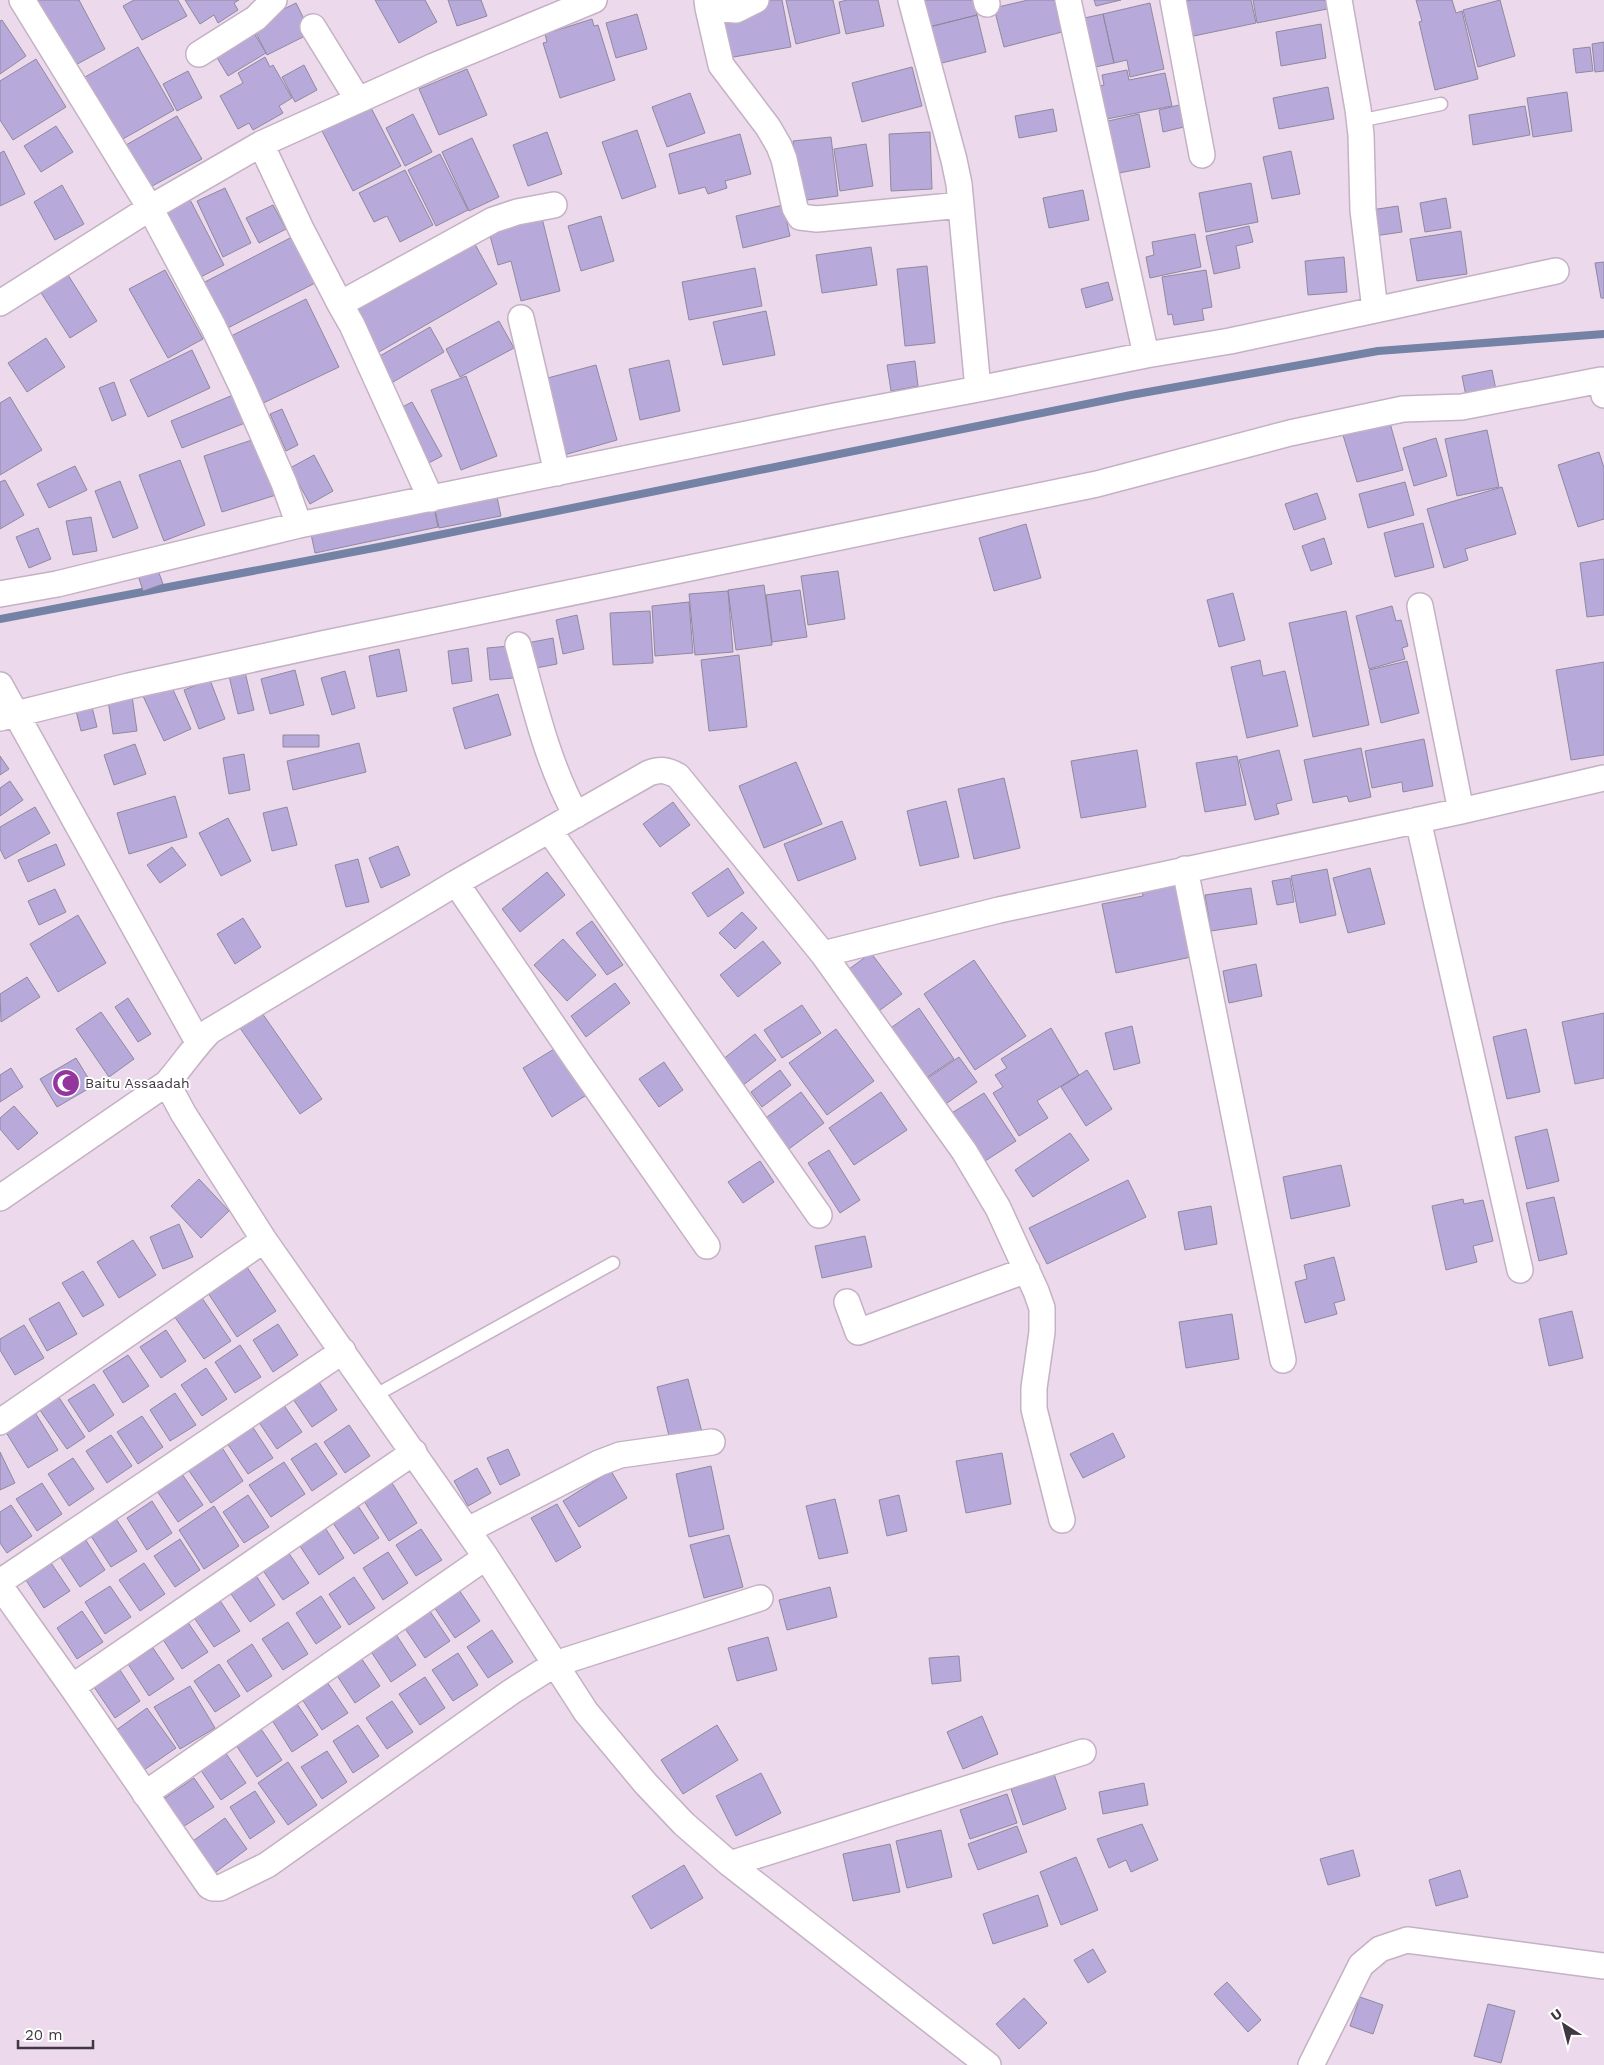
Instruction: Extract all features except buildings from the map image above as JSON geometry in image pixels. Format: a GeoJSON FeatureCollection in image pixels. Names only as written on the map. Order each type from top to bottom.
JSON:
{"type":"FeatureCollection","features":[{"type":"Feature","properties":{"kind":"street"},"geometry":{"type":"LineString","coordinates":[[22,0],[150,208],[213,326],[280,474],[299,525]]}},
{"type":"Feature","properties":{"kind":"street"},"geometry":{"type":"LineString","coordinates":[[199,54],[256,18],[274,0]]}},
{"type":"Feature","properties":{"kind":"street"},"geometry":{"type":"LineString","coordinates":[[0,302],[150,208],[261,144],[459,55],[594,0]]}},
{"type":"Feature","properties":{"kind":"street"},"geometry":{"type":"LineString","coordinates":[[756,0],[736,10],[707,4],[721,65],[768,128],[779,146],[795,208],[800,217],[818,219],[961,205]]}},
{"type":"Feature","properties":{"kind":"street"},"geometry":{"type":"LineString","coordinates":[[911,0],[954,160],[961,205],[978,389]]}},
{"type":"Feature","properties":{"kind":"street"},"geometry":{"type":"LineString","coordinates":[[1068,0],[1146,355]]}},
{"type":"Feature","properties":{"kind":"street"},"geometry":{"type":"LineString","coordinates":[[1173,0],[1202,155]]}},
{"type":"Feature","properties":{"kind":"street"},"geometry":{"type":"LineString","coordinates":[[1339,0],[1359,121],[1363,210],[1375,310]]}},
{"type":"Feature","properties":{"kind":"street"},"geometry":{"type":"LineString","coordinates":[[313,27],[358,100]]}},
{"type":"Feature","properties":{"kind":"street"},"geometry":{"type":"LineString","coordinates":[[261,144],[301,229],[352,325],[431,498]]}},
{"type":"Feature","properties":{"kind":"street"},"geometry":{"type":"LineString","coordinates":[[340,304],[493,220],[517,212],[554,205]]}},
{"type":"Feature","properties":{"kind":"street"},"geometry":{"type":"LineString","coordinates":[[0,594],[57,584],[299,525],[835,416],[1146,355],[1230,341],[1556,271]]}},
{"type":"Feature","properties":{"kind":"street"},"geometry":{"type":"LineString","coordinates":[[521,318],[557,473]]}},
{"type":"Feature","properties":{"kind":"street"},"geometry":{"type":"LineString","coordinates":[[198,1042],[6,703],[129,686],[322,644],[1097,484],[1290,433],[1403,409],[1462,407],[1601,380],[1604,395]]}},
{"type":"Feature","properties":{"kind":"street"},"geometry":{"type":"LineString","coordinates":[[1420,606],[1460,811]]}},
{"type":"Feature","properties":{"kind":"street"},"geometry":{"type":"LineString","coordinates":[[518,646],[546,745],[563,791],[576,815]]}},
{"type":"Feature","properties":{"kind":"street"},"geometry":{"type":"LineString","coordinates":[[0,1198],[167,1083],[198,1042],[210,1031],[456,883],[649,773],[660,769],[670,771],[678,776],[823,954],[975,1167],[998,1208],[1027,1270],[1042,1308],[1043,1320],[1034,1388],[1034,1409],[1062,1520]]}},
{"type":"Feature","properties":{"kind":"street"},"geometry":{"type":"LineString","coordinates":[[823,954],[999,910],[1460,811],[1604,778]]}},
{"type":"Feature","properties":{"kind":"street"},"geometry":{"type":"LineString","coordinates":[[1418,820],[1520,1270]]}},
{"type":"Feature","properties":{"kind":"street"},"geometry":{"type":"LineString","coordinates":[[549,830],[819,1215]]}},
{"type":"Feature","properties":{"kind":"street"},"geometry":{"type":"LineString","coordinates":[[1185,869],[1284,1360]]}},
{"type":"Feature","properties":{"kind":"street"},"geometry":{"type":"LineString","coordinates":[[456,883],[707,1246]]}},
{"type":"Feature","properties":{"kind":"street"},"geometry":{"type":"LineString","coordinates":[[167,1083],[183,1114],[264,1240],[468,1530],[586,1712],[646,1784],[684,1824],[730,1864],[988,2065]]}},
{"type":"Feature","properties":{"kind":"street"},"geometry":{"type":"LineString","coordinates":[[0,1422],[264,1240]]}},
{"type":"Feature","properties":{"kind":"street"},"geometry":{"type":"LineString","coordinates":[[847,1302],[858,1332],[1027,1270]]}},
{"type":"Feature","properties":{"kind":"street"},"geometry":{"type":"LineString","coordinates":[[0,1582],[343,1351]]}},
{"type":"Feature","properties":{"kind":"street"},"geometry":{"type":"LineString","coordinates":[[468,1530],[599,1463],[620,1455],[712,1442]]}},
{"type":"Feature","properties":{"kind":"street"},"geometry":{"type":"LineString","coordinates":[[72,1687],[414,1452]]}},
{"type":"Feature","properties":{"kind":"street"},"geometry":{"type":"LineString","coordinates":[[145,1794],[486,1557]]}},
{"type":"Feature","properties":{"kind":"street"},"geometry":{"type":"LineString","coordinates":[[0,1586],[209,1886],[213,1888],[220,1888],[267,1865],[511,1692],[555,1664],[760,1598]]}},
{"type":"Feature","properties":{"kind":"street"},"geometry":{"type":"LineString","coordinates":[[730,1864],[1083,1752]]}},
{"type":"Feature","properties":{"kind":"street"},"geometry":{"type":"LineString","coordinates":[[1311,2065],[1361,1965],[1380,1949],[1406,1940],[1604,1966]]}},
{"type":"Feature","properties":{"kind":"lane"},"geometry":{"type":"LineString","coordinates":[[1359,121],[1441,104]]}},
{"type":"Feature","properties":{"kind":"lane"},"geometry":{"type":"LineString","coordinates":[[374,1396],[613,1263]]}},
{"type":"Feature","properties":{"kind":"waterway"},"geometry":{"type":"LineString","coordinates":[[0,619],[379,547],[1131,395],[1378,351],[1604,334]]}},
{"type":"Feature","properties":{"kind":"place","name":"Baitu Assaadah"},"geometry":{"type":"Point","coordinates":[66,1083]}}]}
